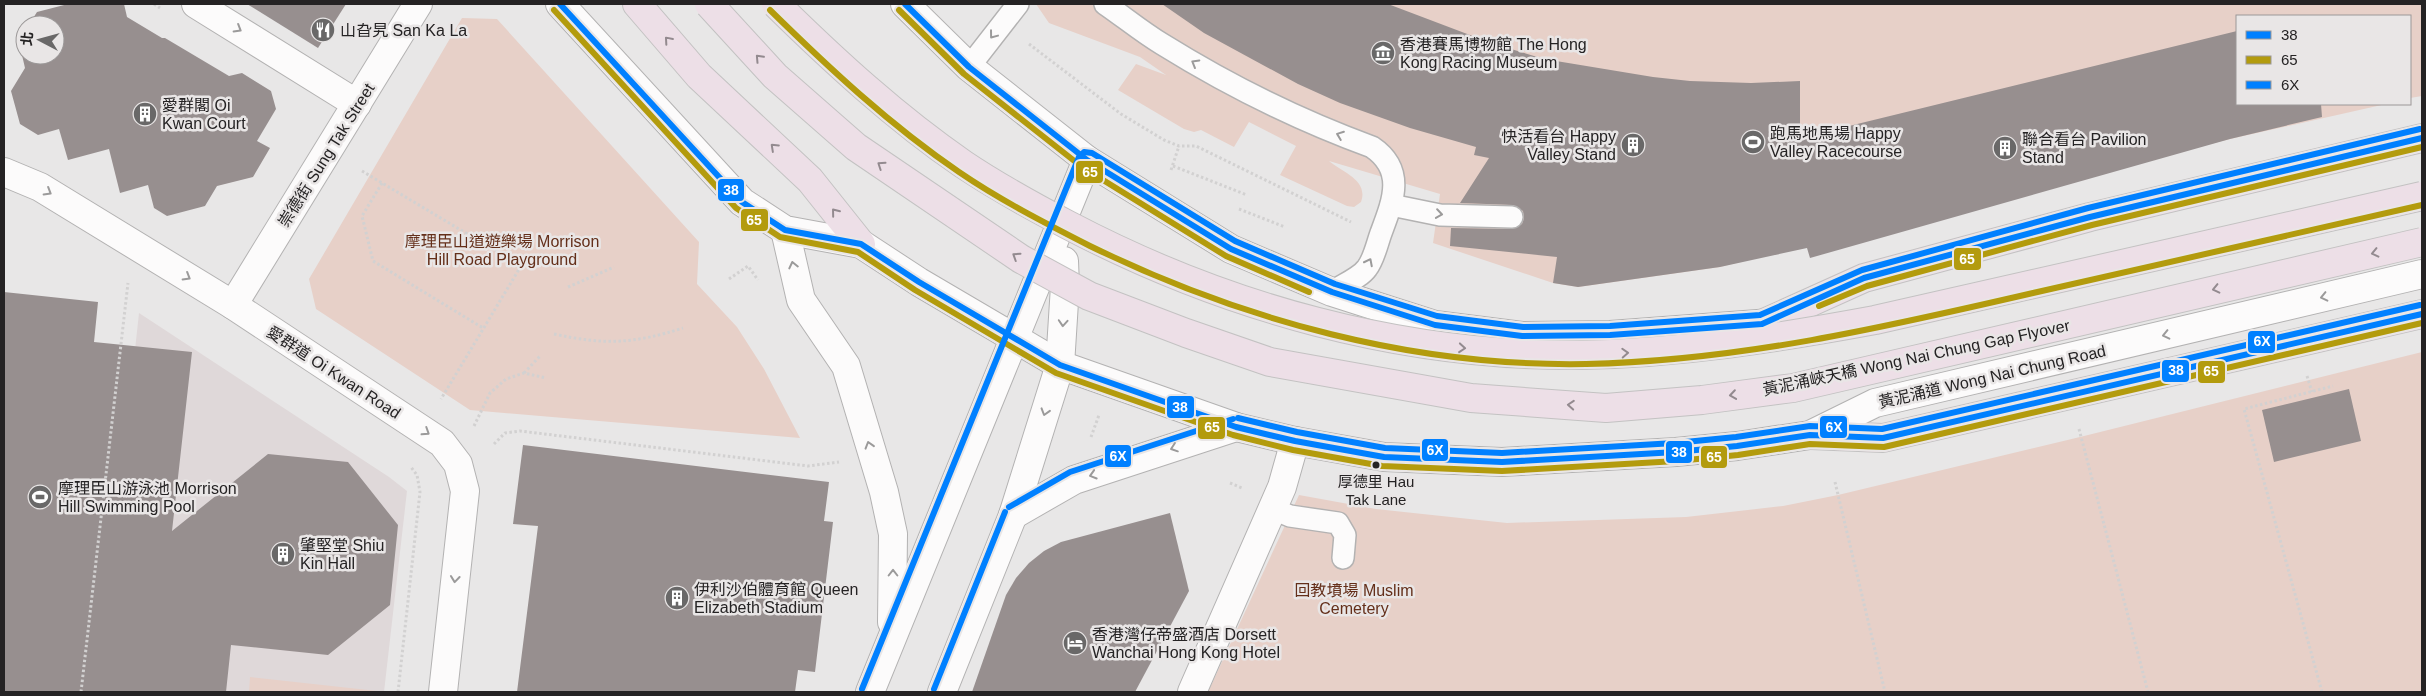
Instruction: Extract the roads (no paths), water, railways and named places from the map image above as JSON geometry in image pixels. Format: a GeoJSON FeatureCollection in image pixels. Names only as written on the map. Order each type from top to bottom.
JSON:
{"type":"FeatureCollection","features":[{"type":"Feature","properties":{"kind":"highway"},"geometry":{"type":"LineString","coordinates":[[637,4],[699,76],[810,180],[861,244]]}},
{"type":"Feature","properties":{"kind":"highway","name":"黃泥涌峽天橋 Wong Nai Chung Gap Flyover"},"geometry":{"type":"LineString","coordinates":[[710,4],[776,76],[856,147],[1021,259],[1089,296],[1186,333],[1270,362],[1471,398],[1606,408],[1702,400],[1793,388],[2422,242]]}},
{"type":"Feature","properties":{"kind":"highway"},"geometry":{"type":"LineString","coordinates":[[776,4],[851,74],[907,122],[950,154],[1028,204],[1085,234],[1158,268],[1225,295],[1298,317],[1358,332],[1436,346],[1508,353],[1582,355],[1730,344],[1803,333],[1875,320],[2422,196]]}},
{"type":"Feature","properties":{"kind":"highway"},"geometry":{"type":"LineString","coordinates":[[1762,324],[1864,278],[2090,217],[2422,138]]}},
{"type":"Feature","properties":{"kind":"highway"},"geometry":{"type":"LineString","coordinates":[[1810,435],[1882,438],[2422,314]]}},
{"type":"Feature","properties":{"kind":"main road"},"geometry":{"type":"LineString","coordinates":[[196,4],[357,104]]}},
{"type":"Feature","properties":{"kind":"main road","name":"崇德街 Sung Tak Street"},"geometry":{"type":"LineString","coordinates":[[233,305],[418,4]]}},
{"type":"Feature","properties":{"kind":"main road"},"geometry":{"type":"LineString","coordinates":[[560,4],[742,202],[784,230],[861,244]]}},
{"type":"Feature","properties":{"kind":"main road"},"geometry":{"type":"LineString","coordinates":[[786,4],[855,69],[923,125],[994,177],[1063,222]]}},
{"type":"Feature","properties":{"kind":"main road"},"geometry":{"type":"LineString","coordinates":[[905,4],[969,67],[1087,160],[1231,249],[1332,292],[1435,324],[1522,336],[1610,335],[1823,320],[1870,314],[2422,190]]}},
{"type":"Feature","properties":{"kind":"main road"},"geometry":{"type":"LineString","coordinates":[[870,692],[1087,160]]}},
{"type":"Feature","properties":{"kind":"main road","name":"愛群道 Oi Kwan Road"},"geometry":{"type":"LineString","coordinates":[[4,172],[40,188],[233,305],[442,443],[458,464],[465,491],[443,692]]}},
{"type":"Feature","properties":{"kind":"main road"},"geometry":{"type":"LineString","coordinates":[[942,692],[1013,515],[1060,365],[1065,286],[1063,222]]}},
{"type":"Feature","properties":{"kind":"main road"},"geometry":{"type":"LineString","coordinates":[[784,230],[801,300],[846,366],[884,492],[893,534],[892,639]]}},
{"type":"Feature","properties":{"kind":"main road","name":"黃泥涌道 Wong Nai Chung Road"},"geometry":{"type":"LineString","coordinates":[[861,244],[919,282],[1060,365],[1236,426],[1295,441],[1384,457],[1502,462],[1658,454],[1737,446],[1810,435],[1875,403],[2422,274]]}},
{"type":"Feature","properties":{"kind":"main road"},"geometry":{"type":"LineString","coordinates":[[1013,515],[1074,480],[1236,426]]}},
{"type":"Feature","properties":{"kind":"main road"},"geometry":{"type":"LineString","coordinates":[[1192,692],[1273,509],[1282,487],[1295,441]]}},
{"type":"Feature","properties":{"kind":"lane"},"geometry":{"type":"LineString","coordinates":[[969,67],[1018,4]]}},
{"type":"Feature","properties":{"kind":"lane"},"geometry":{"type":"LineString","coordinates":[[1106,4],[1160,43],[1241,90],[1294,116],[1372,147],[1383,155],[1394,176],[1394,190],[1381,234],[1366,270],[1332,292]]}},
{"type":"Feature","properties":{"kind":"lane"},"geometry":{"type":"LineString","coordinates":[[1391,204],[1440,215],[1512,217]]}},
{"type":"Feature","properties":{"kind":"lane"},"geometry":{"type":"LineString","coordinates":[[1273,509],[1290,516],[1338,523],[1345,535],[1343,558]]}},
{"type":"Feature","properties":{"kind":"place","name":"山旮旯 San Ka La"},"geometry":{"type":"Point","coordinates":[323,30]}},
{"type":"Feature","properties":{"kind":"place","name":"香港賽馬博物館 The Hong Kong Racing Museum"},"geometry":{"type":"Point","coordinates":[1383,53]}},
{"type":"Feature","properties":{"kind":"place","name":"愛群閣 Oi Kwan Court"},"geometry":{"type":"Point","coordinates":[145,114]}},
{"type":"Feature","properties":{"kind":"place","name":"跑馬地馬場 Happy Valley Racecourse"},"geometry":{"type":"Point","coordinates":[1753,142]}},
{"type":"Feature","properties":{"kind":"place","name":"快活看台 Happy Valley Stand"},"geometry":{"type":"Point","coordinates":[1633,145]}},
{"type":"Feature","properties":{"kind":"place","name":"聯合看台 Pavilion Stand"},"geometry":{"type":"Point","coordinates":[2005,148]}},
{"type":"Feature","properties":{"kind":"place","name":"厚德里 Hau Tak Lane"},"geometry":{"type":"Point","coordinates":[1376,465]}},
{"type":"Feature","properties":{"kind":"place","name":"摩理臣山游泳池 Morrison Hill Swimming Pool"},"geometry":{"type":"Point","coordinates":[40,497]}},
{"type":"Feature","properties":{"kind":"place","name":"肇堅堂 Shiu Kin Hall"},"geometry":{"type":"Point","coordinates":[283,554]}},
{"type":"Feature","properties":{"kind":"place","name":"伊利沙伯體育館 Queen Elizabeth Stadium"},"geometry":{"type":"Point","coordinates":[677,598]}},
{"type":"Feature","properties":{"kind":"place","name":"香港灣仔帝盛酒店 Dorsett Wanchai Hong Kong Hotel"},"geometry":{"type":"Point","coordinates":[1075,643]}},
{"type":"Feature","properties":{"kind":"park label","name":"摩理臣山道遊樂場 Morrison Hill Road Playground"},"geometry":{"type":"Point","coordinates":[502,250]}},
{"type":"Feature","properties":{"kind":"park label","name":"回教墳場 Muslim Cemetery"},"geometry":{"type":"Point","coordinates":[1354,599]}}]}
